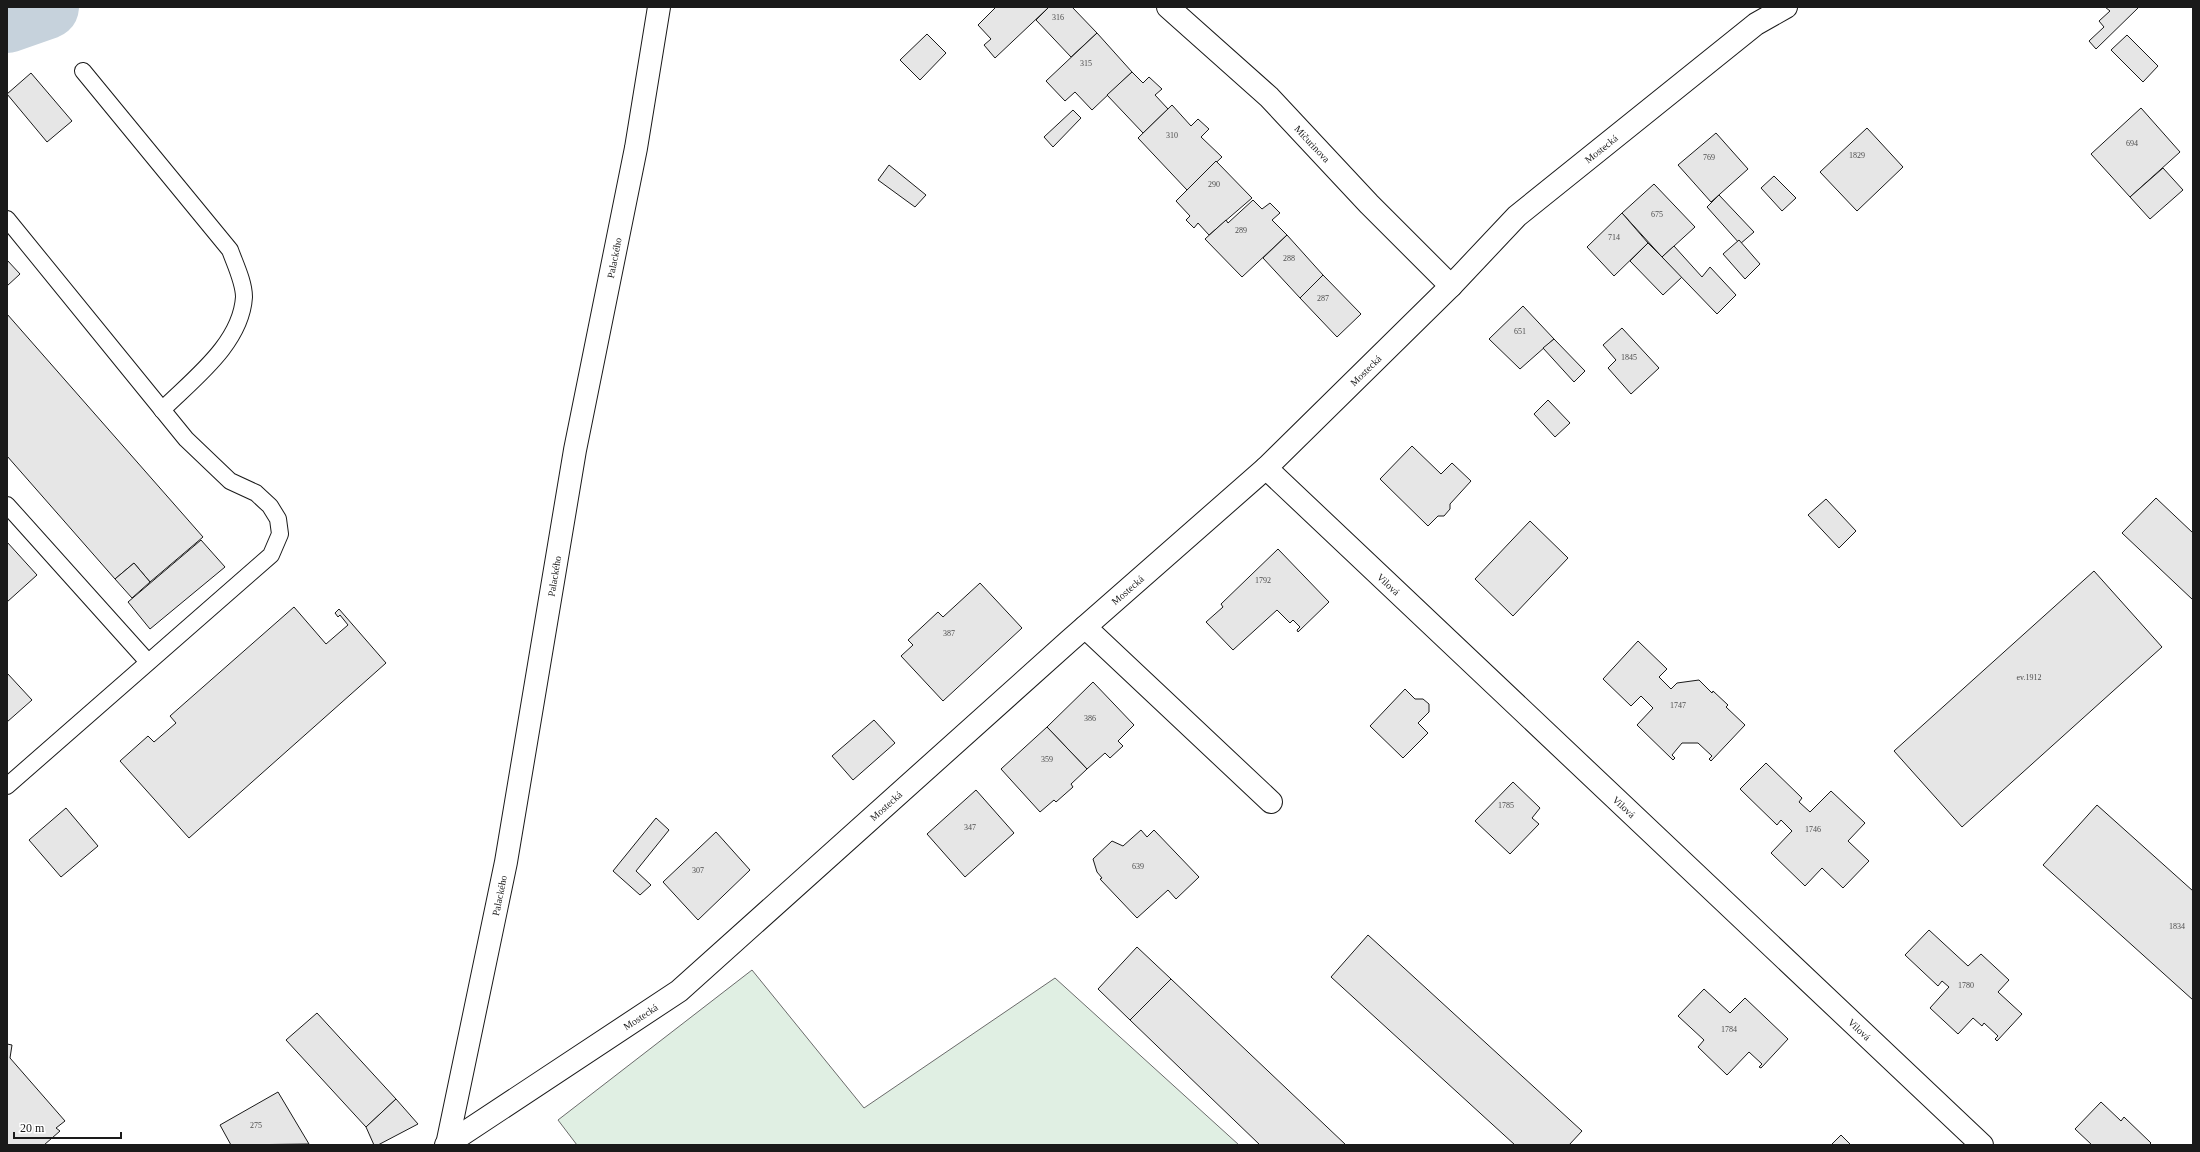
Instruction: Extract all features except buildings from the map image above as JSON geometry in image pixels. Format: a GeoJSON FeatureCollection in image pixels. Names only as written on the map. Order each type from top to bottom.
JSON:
{"type":"FeatureCollection","features":[{"type":"Feature","properties":{"kind":"street","name":"Palackého"},"geometry":{"type":"LineString","coordinates":[[447,1145],[506,862],[575,450],[636,148],[659,7]]}},
{"type":"Feature","properties":{"kind":"street","name":"Mičurinova"},"geometry":{"type":"LineString","coordinates":[[1168,7],[1269,97],[1369,204],[1451,286]]}},
{"type":"Feature","properties":{"kind":"street","name":"Mostecká"},"geometry":{"type":"LineString","coordinates":[[447,1145],[679,990],[1085,627],[1266,468],[1451,286],[1517,216],[1756,24],[1786,7]]}},
{"type":"Feature","properties":{"kind":"street","name":"Vilová"},"geometry":{"type":"LineString","coordinates":[[1266,468],[1982,1145]]}},
{"type":"Feature","properties":{"kind":"street"},"geometry":{"type":"LineString","coordinates":[[1085,627],[1271,802]]}},
{"type":"Feature","properties":{"kind":"lane"},"geometry":{"type":"LineString","coordinates":[[83,71],[230,250],[238,272],[244,296],[237,325],[221,351],[162,410]]}},
{"type":"Feature","properties":{"kind":"lane"},"geometry":{"type":"LineString","coordinates":[[7,219],[186,439],[230,481],[256,493],[270,506],[278,518],[280,534],[271,555],[7,786]]}},
{"type":"Feature","properties":{"kind":"lane"},"geometry":{"type":"LineString","coordinates":[[7,505],[148,662]]}},
{"type":"Feature","properties":{"kind":"green space"},"geometry":{"type":"Polygon","coordinates":[[[752,970],[864,1108],[1055,978],[1239,1145],[577,1145],[558,1120],[752,970]]]}},
{"type":"Feature","properties":{"kind":"waterway"},"geometry":{"type":"LineString","coordinates":[[7,21],[47,7]]}}]}
